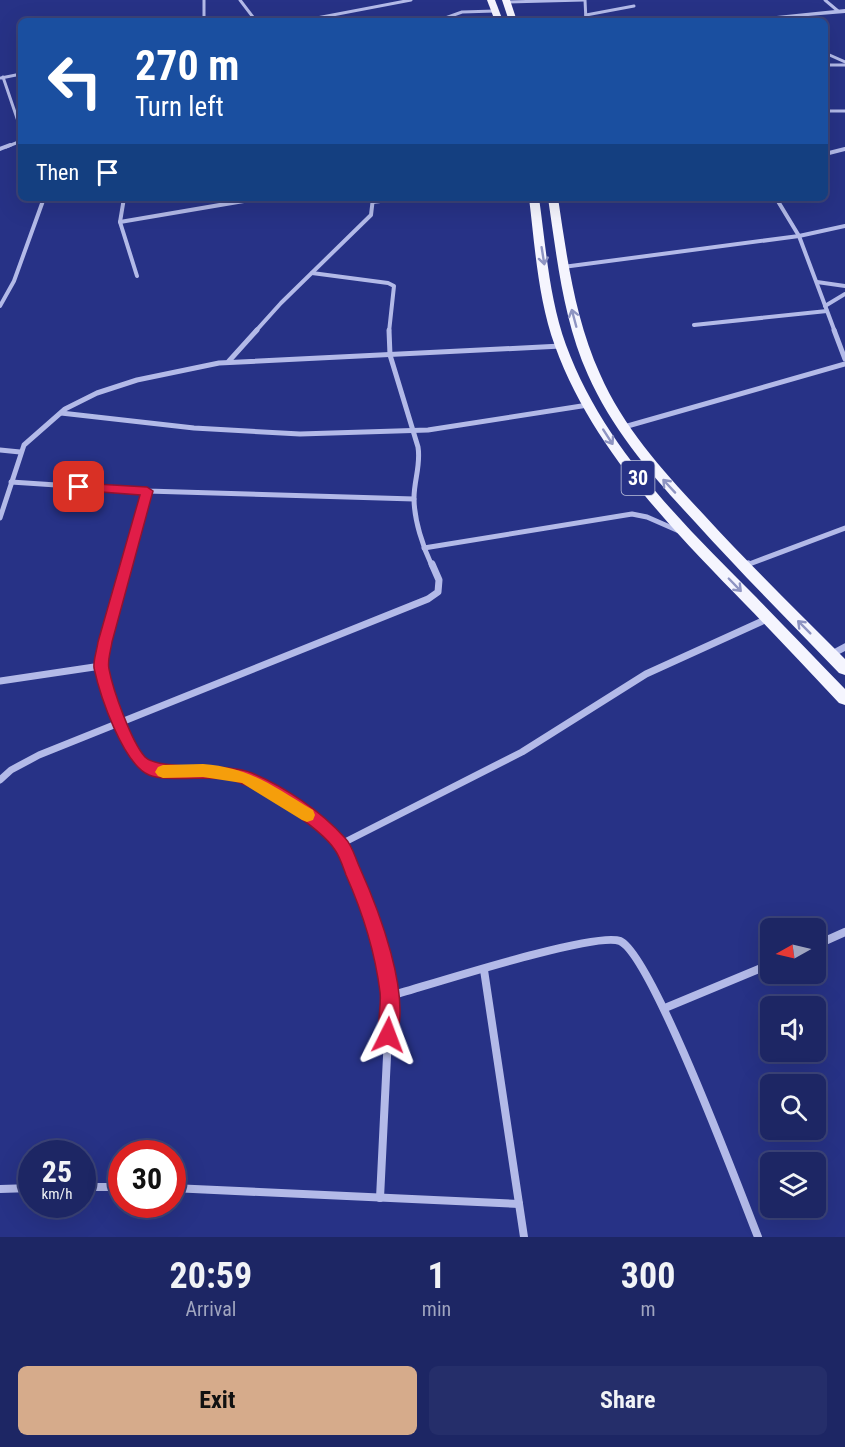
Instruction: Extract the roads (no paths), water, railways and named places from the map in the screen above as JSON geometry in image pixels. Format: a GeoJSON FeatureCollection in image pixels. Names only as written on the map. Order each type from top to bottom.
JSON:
{"type":"FeatureCollection","features":[{"type":"Feature","properties":{"kind":"main road"},"geometry":{"type":"LineString","coordinates":[[491,0],[498,18]]}},
{"type":"Feature","properties":{"kind":"main road"},"geometry":{"type":"LineString","coordinates":[[507,1],[512,18]]}},
{"type":"Feature","properties":{"kind":"main road","name":"30"},"geometry":{"type":"LineString","coordinates":[[534,201],[549,297],[561,346],[588,405],[627,465],[686,534],[845,699]]}},
{"type":"Feature","properties":{"kind":"main road","name":"30"},"geometry":{"type":"LineString","coordinates":[[553,201],[563,267],[584,352],[598,384],[623,427],[660,476],[845,669]]}},
{"type":"Feature","properties":{"kind":"main road"},"geometry":{"type":"LineString","coordinates":[[537,222],[557,222]]}},
{"type":"Feature","properties":{"kind":"street"},"geometry":{"type":"LineString","coordinates":[[204,0],[204,18]]}},
{"type":"Feature","properties":{"kind":"street"},"geometry":{"type":"LineString","coordinates":[[240,0],[254,18]]}},
{"type":"Feature","properties":{"kind":"street"},"geometry":{"type":"LineString","coordinates":[[328,18],[411,0]]}},
{"type":"Feature","properties":{"kind":"street"},"geometry":{"type":"LineString","coordinates":[[507,1],[585,0],[586,15],[634,6]]}},
{"type":"Feature","properties":{"kind":"street"},"geometry":{"type":"LineString","coordinates":[[825,0],[842,11]]}},
{"type":"Feature","properties":{"kind":"street"},"geometry":{"type":"LineString","coordinates":[[445,18],[462,12],[495,11]]}},
{"type":"Feature","properties":{"kind":"street"},"geometry":{"type":"LineString","coordinates":[[770,18],[842,11]]}},
{"type":"Feature","properties":{"kind":"street"},"geometry":{"type":"LineString","coordinates":[[828,54],[845,63]]}},
{"type":"Feature","properties":{"kind":"street"},"geometry":{"type":"LineString","coordinates":[[828,65],[845,63]]}},
{"type":"Feature","properties":{"kind":"street"},"geometry":{"type":"LineString","coordinates":[[18,75],[2,78],[18,122]]}},
{"type":"Feature","properties":{"kind":"street"},"geometry":{"type":"LineString","coordinates":[[828,111],[845,111]]}},
{"type":"Feature","properties":{"kind":"street"},"geometry":{"type":"LineString","coordinates":[[0,149],[18,142]]}},
{"type":"Feature","properties":{"kind":"street"},"geometry":{"type":"LineString","coordinates":[[828,152],[845,149]]}},
{"type":"Feature","properties":{"kind":"street"},"geometry":{"type":"LineString","coordinates":[[0,306],[13,286],[31,227],[43,201]]}},
{"type":"Feature","properties":{"kind":"street"},"geometry":{"type":"LineString","coordinates":[[124,201],[120,222],[137,276]]}},
{"type":"Feature","properties":{"kind":"street"},"geometry":{"type":"LineString","coordinates":[[120,222],[231,201]]}},
{"type":"Feature","properties":{"kind":"street"},"geometry":{"type":"LineString","coordinates":[[229,361],[273,311],[371,215],[373,201]]}},
{"type":"Feature","properties":{"kind":"street"},"geometry":{"type":"LineString","coordinates":[[623,427],[845,362],[799,236],[778,201]]}},
{"type":"Feature","properties":{"kind":"street"},"geometry":{"type":"LineString","coordinates":[[563,267],[799,236],[845,226]]}},
{"type":"Feature","properties":{"kind":"street"},"geometry":{"type":"LineString","coordinates":[[0,780],[11,770],[39,755],[428,599],[440,586],[424,548],[414,499],[420,460],[414,431],[390,355],[389,324],[393,285],[312,273]]}},
{"type":"Feature","properties":{"kind":"street"},"geometry":{"type":"LineString","coordinates":[[817,282],[845,286]]}},
{"type":"Feature","properties":{"kind":"street"},"geometry":{"type":"LineString","coordinates":[[694,325],[826,308],[845,294]]}},
{"type":"Feature","properties":{"kind":"street"},"geometry":{"type":"LineString","coordinates":[[0,518],[20,452],[37,432],[60,413],[80,401],[115,386],[229,361],[561,346]]}},
{"type":"Feature","properties":{"kind":"street"},"geometry":{"type":"LineString","coordinates":[[60,413],[255,433],[300,434],[414,431],[588,405]]}},
{"type":"Feature","properties":{"kind":"street"},"geometry":{"type":"LineString","coordinates":[[0,450],[20,452]]}},
{"type":"Feature","properties":{"kind":"street"},"geometry":{"type":"LineString","coordinates":[[11,482],[147,491],[414,499]]}},
{"type":"Feature","properties":{"kind":"street"},"geometry":{"type":"LineString","coordinates":[[147,491],[105,642],[101,666],[120,723],[140,762],[153,770],[227,772],[246,778],[289,801],[341,844],[362,892],[375,930],[385,965],[390,996],[380,1198]]}},
{"type":"Feature","properties":{"kind":"street"},"geometry":{"type":"LineString","coordinates":[[424,548],[633,514],[686,534]]}},
{"type":"Feature","properties":{"kind":"street"},"geometry":{"type":"LineString","coordinates":[[744,566],[845,528]]}},
{"type":"Feature","properties":{"kind":"street"},"geometry":{"type":"LineString","coordinates":[[341,844],[522,752],[646,674],[768,619]]}},
{"type":"Feature","properties":{"kind":"street"},"geometry":{"type":"LineString","coordinates":[[831,655],[845,647]]}},
{"type":"Feature","properties":{"kind":"street"},"geometry":{"type":"LineString","coordinates":[[0,681],[101,666]]}},
{"type":"Feature","properties":{"kind":"street"},"geometry":{"type":"LineString","coordinates":[[826,941],[845,932]]}},
{"type":"Feature","properties":{"kind":"street"},"geometry":{"type":"LineString","coordinates":[[390,996],[565,946],[600,939],[620,941],[636,956],[665,1008],[758,1237]]}},
{"type":"Feature","properties":{"kind":"street"},"geometry":{"type":"LineString","coordinates":[[665,1008],[760,969]]}},
{"type":"Feature","properties":{"kind":"street"},"geometry":{"type":"LineString","coordinates":[[484,970],[500,1061],[524,1237]]}},
{"type":"Feature","properties":{"kind":"street"},"geometry":{"type":"LineString","coordinates":[[0,1189],[18,1188]]}},
{"type":"Feature","properties":{"kind":"street"},"geometry":{"type":"LineString","coordinates":[[186,1189],[519,1204]]}}]}
